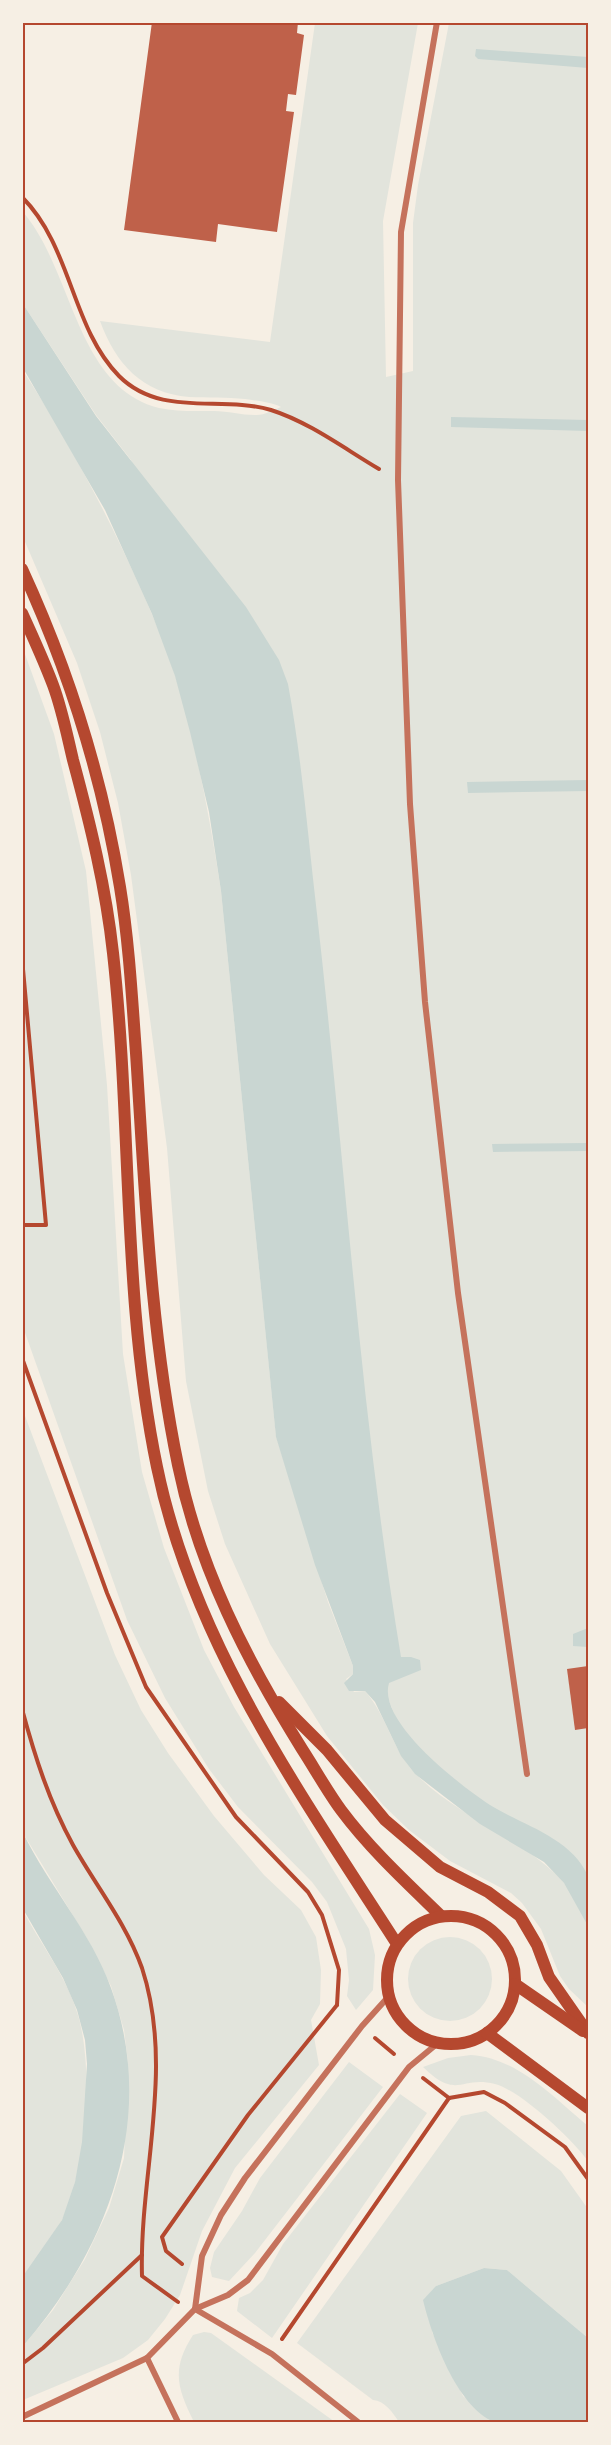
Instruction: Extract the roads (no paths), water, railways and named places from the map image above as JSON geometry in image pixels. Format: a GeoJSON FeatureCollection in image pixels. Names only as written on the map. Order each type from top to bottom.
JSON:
{"type":"FeatureCollection","features":[{"type":"Feature","properties":{"kind":"main road"},"geometry":{"type":"LineString","coordinates":[[22,569],[68,679],[92,753],[121,890],[128,951],[154,1317],[178,1466],[195,1530],[238,1639],[261,1684],[342,1811],[391,1867],[441,1916]]}},
{"type":"Feature","properties":{"kind":"main road"},"geometry":{"type":"LineString","coordinates":[[22,613],[54,687],[92,829],[113,953],[137,1324],[157,1467],[176,1535],[221,1650],[245,1696],[322,1827],[397,1944]]}},
{"type":"Feature","properties":{"kind":"main road"},"geometry":{"type":"LineString","coordinates":[[261,1684],[327,1750],[385,1820],[440,1867],[488,1892],[520,1916],[537,1945],[549,1977],[588,2034]]}},
{"type":"Feature","properties":{"kind":"main road"},"geometry":{"type":"LineString","coordinates":[[441,1916],[471,1919],[495,1934],[507,1948],[514,1965],[515,1984],[511,2003],[501,2020],[487,2033],[463,2042],[438,2043],[418,2036],[402,2022],[388,1996],[387,1970],[397,1944],[408,1932],[423,1922],[441,1916]]}},
{"type":"Feature","properties":{"kind":"main road"},"geometry":{"type":"LineString","coordinates":[[515,1984],[588,2034]]}},
{"type":"Feature","properties":{"kind":"main road"},"geometry":{"type":"LineString","coordinates":[[487,2033],[588,2108]]}},
{"type":"Feature","properties":{"kind":"street"},"geometry":{"type":"LineString","coordinates":[[437,22],[401,231],[398,480],[410,804],[425,1002],[458,1293],[527,1774]]}},
{"type":"Feature","properties":{"kind":"street"},"geometry":{"type":"LineString","coordinates":[[195,2309],[198,2275],[206,2244],[245,2178],[362,2026],[388,1996]]}},
{"type":"Feature","properties":{"kind":"street"},"geometry":{"type":"LineString","coordinates":[[22,2417],[147,2358],[195,2309],[228,2295],[248,2280],[409,2067],[438,2043]]}},
{"type":"Feature","properties":{"kind":"street"},"geometry":{"type":"LineString","coordinates":[[195,2309],[272,2354],[358,2422]]}},
{"type":"Feature","properties":{"kind":"street"},"geometry":{"type":"LineString","coordinates":[[147,2358],[178,2422]]}}]}
